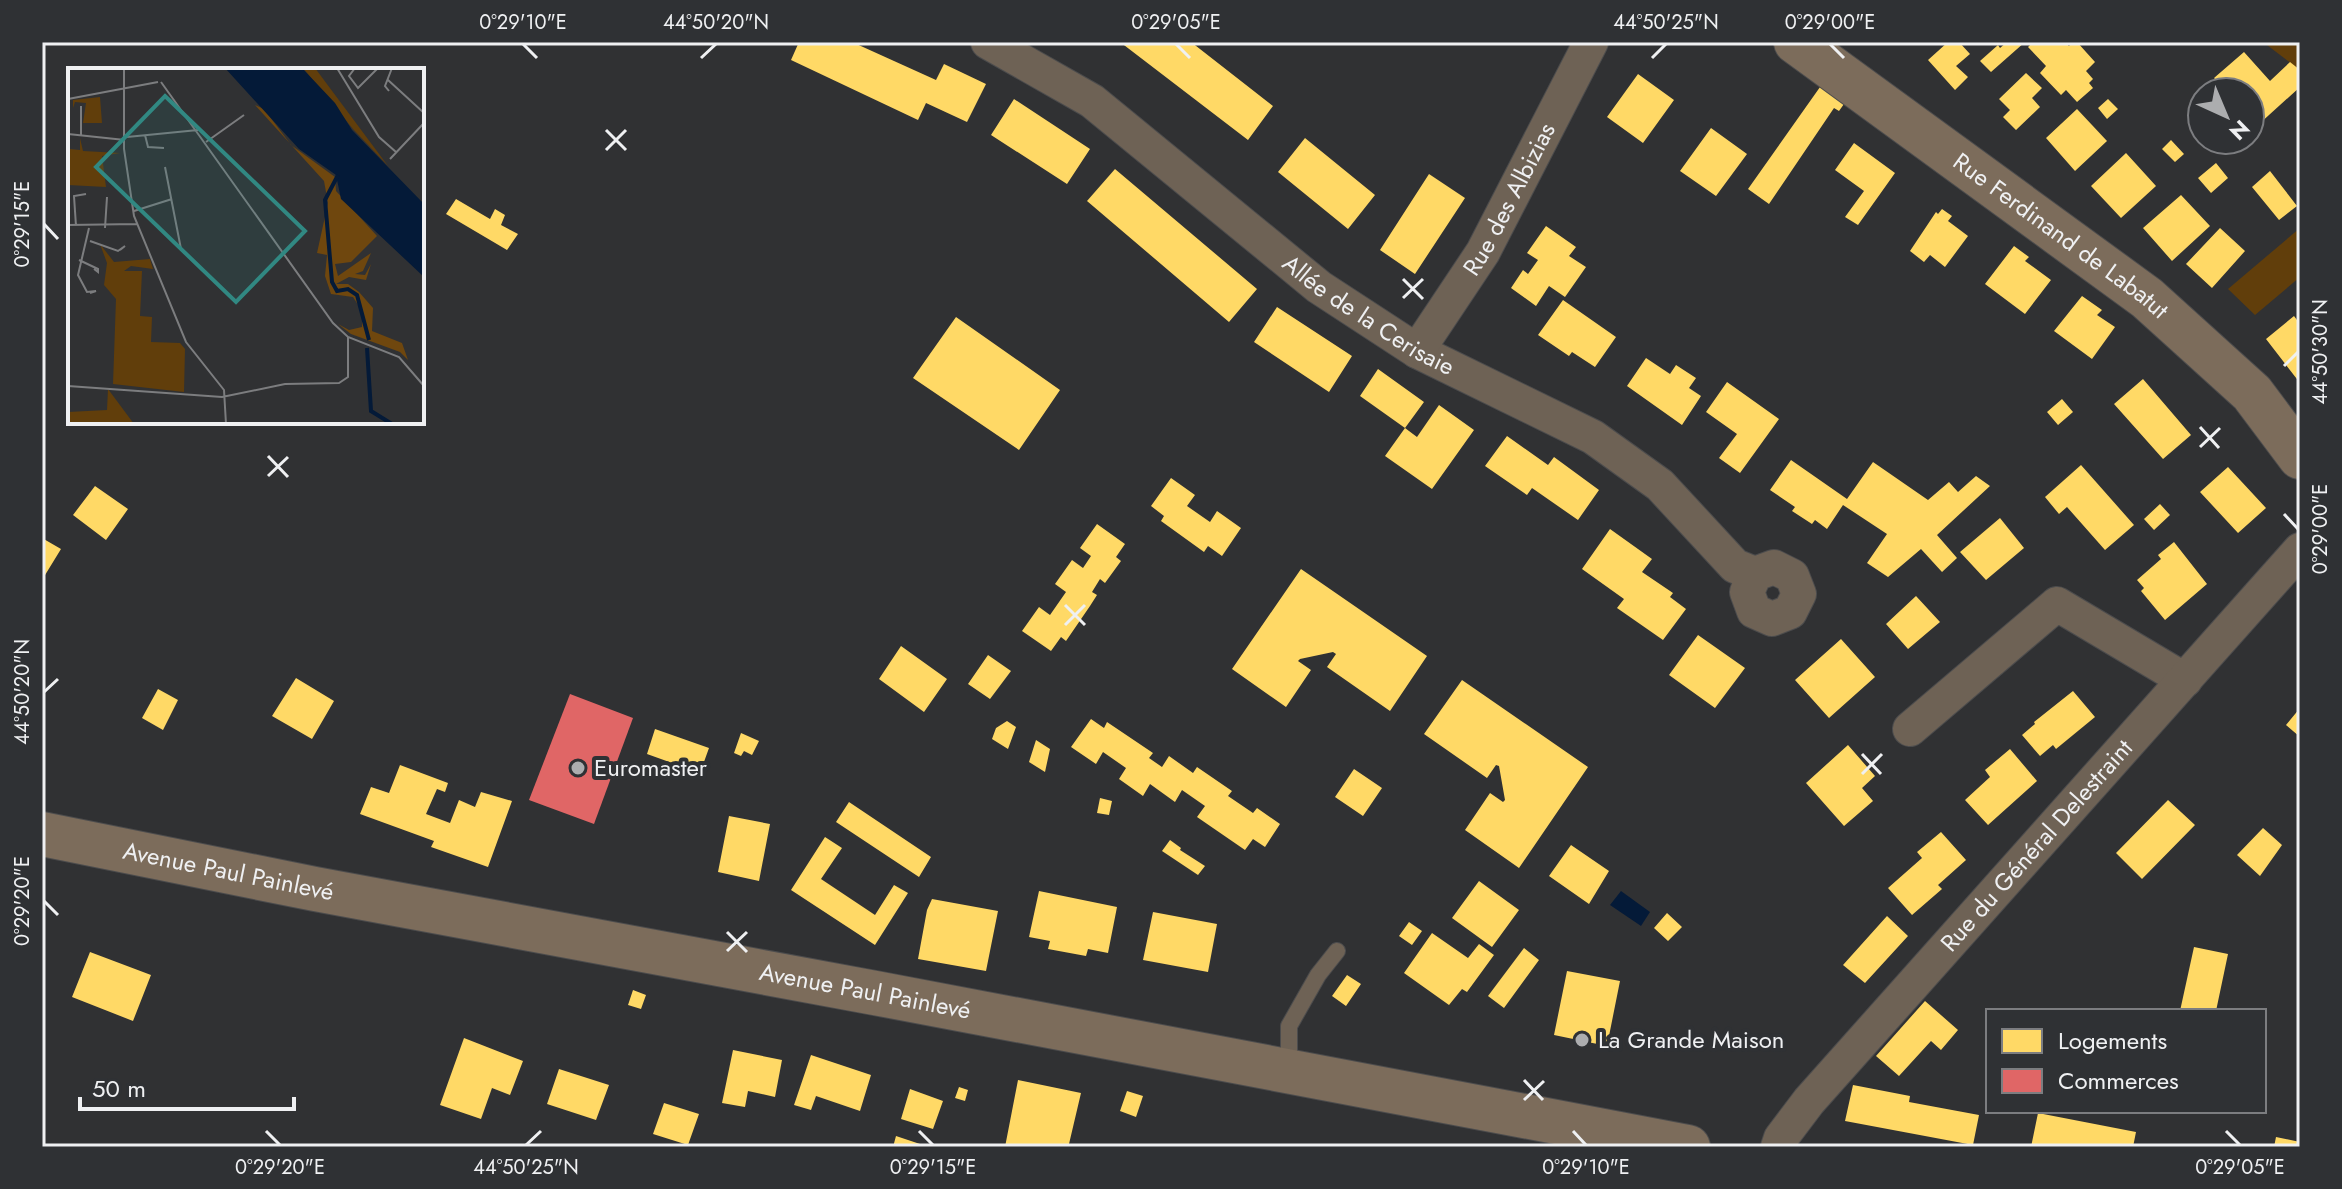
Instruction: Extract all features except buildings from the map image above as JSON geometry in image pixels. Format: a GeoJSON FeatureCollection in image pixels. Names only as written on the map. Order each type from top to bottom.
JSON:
{"type":"FeatureCollection","features":[{"type":"Feature","properties":{"kind":"main road","name":"Rue Ferdinand de Labatut"},"geometry":{"type":"LineString","coordinates":[[1796,42],[2147,298],[2252,393],[2300,457]]}},
{"type":"Feature","properties":{"kind":"main road","name":"Avenue Paul Painlevé"},"geometry":{"type":"LineString","coordinates":[[42,834],[315,889],[1289,1072],[1604,1139],[1688,1147]]}},
{"type":"Feature","properties":{"kind":"street","name":"Allée de la Cerisaie"},"geometry":{"type":"LineString","coordinates":[[988,42],[1092,101],[1319,287],[1417,351],[1593,437],[1660,485],[1735,566],[1755,574]]}},
{"type":"Feature","properties":{"kind":"street","name":"Rue des Albizias"},"geometry":{"type":"LineString","coordinates":[[1417,351],[1483,252],[1591,42]]}},
{"type":"Feature","properties":{"kind":"street","name":"Rue du Général Delestraint"},"geometry":{"type":"LineString","coordinates":[[1778,1147],[1781,1138],[1809,1101],[2300,550]]}},
{"type":"Feature","properties":{"kind":"street"},"geometry":{"type":"LineString","coordinates":[[1910,729],[2057,604],[2185,680]]}},
{"type":"Feature","properties":{"kind":"lane"},"geometry":{"type":"LineString","coordinates":[[1289,1072],[1289,1026],[1318,975],[1337,951]]}},
{"type":"Feature","properties":{"kind":"shaded area"},"geometry":{"type":"Polygon","coordinates":[[[2263,42],[2300,42],[2300,70],[2263,42]]]}},
{"type":"Feature","properties":{"kind":"shaded area"},"geometry":{"type":"Polygon","coordinates":[[[2300,228],[2300,277],[2255,315],[2228,289],[2300,228]]]}},
{"type":"Feature","properties":{"kind":"water"},"geometry":{"type":"Polygon","coordinates":[[[1621,891],[1650,912],[1641,926],[1610,905],[1621,891]]]}},
{"type":"Feature","properties":{"kind":"place","name":"Euromaster"},"geometry":{"type":"Point","coordinates":[578,768]}},
{"type":"Feature","properties":{"kind":"place","name":"La Grande Maison"},"geometry":{"type":"Point","coordinates":[1582,1040]}}]}
